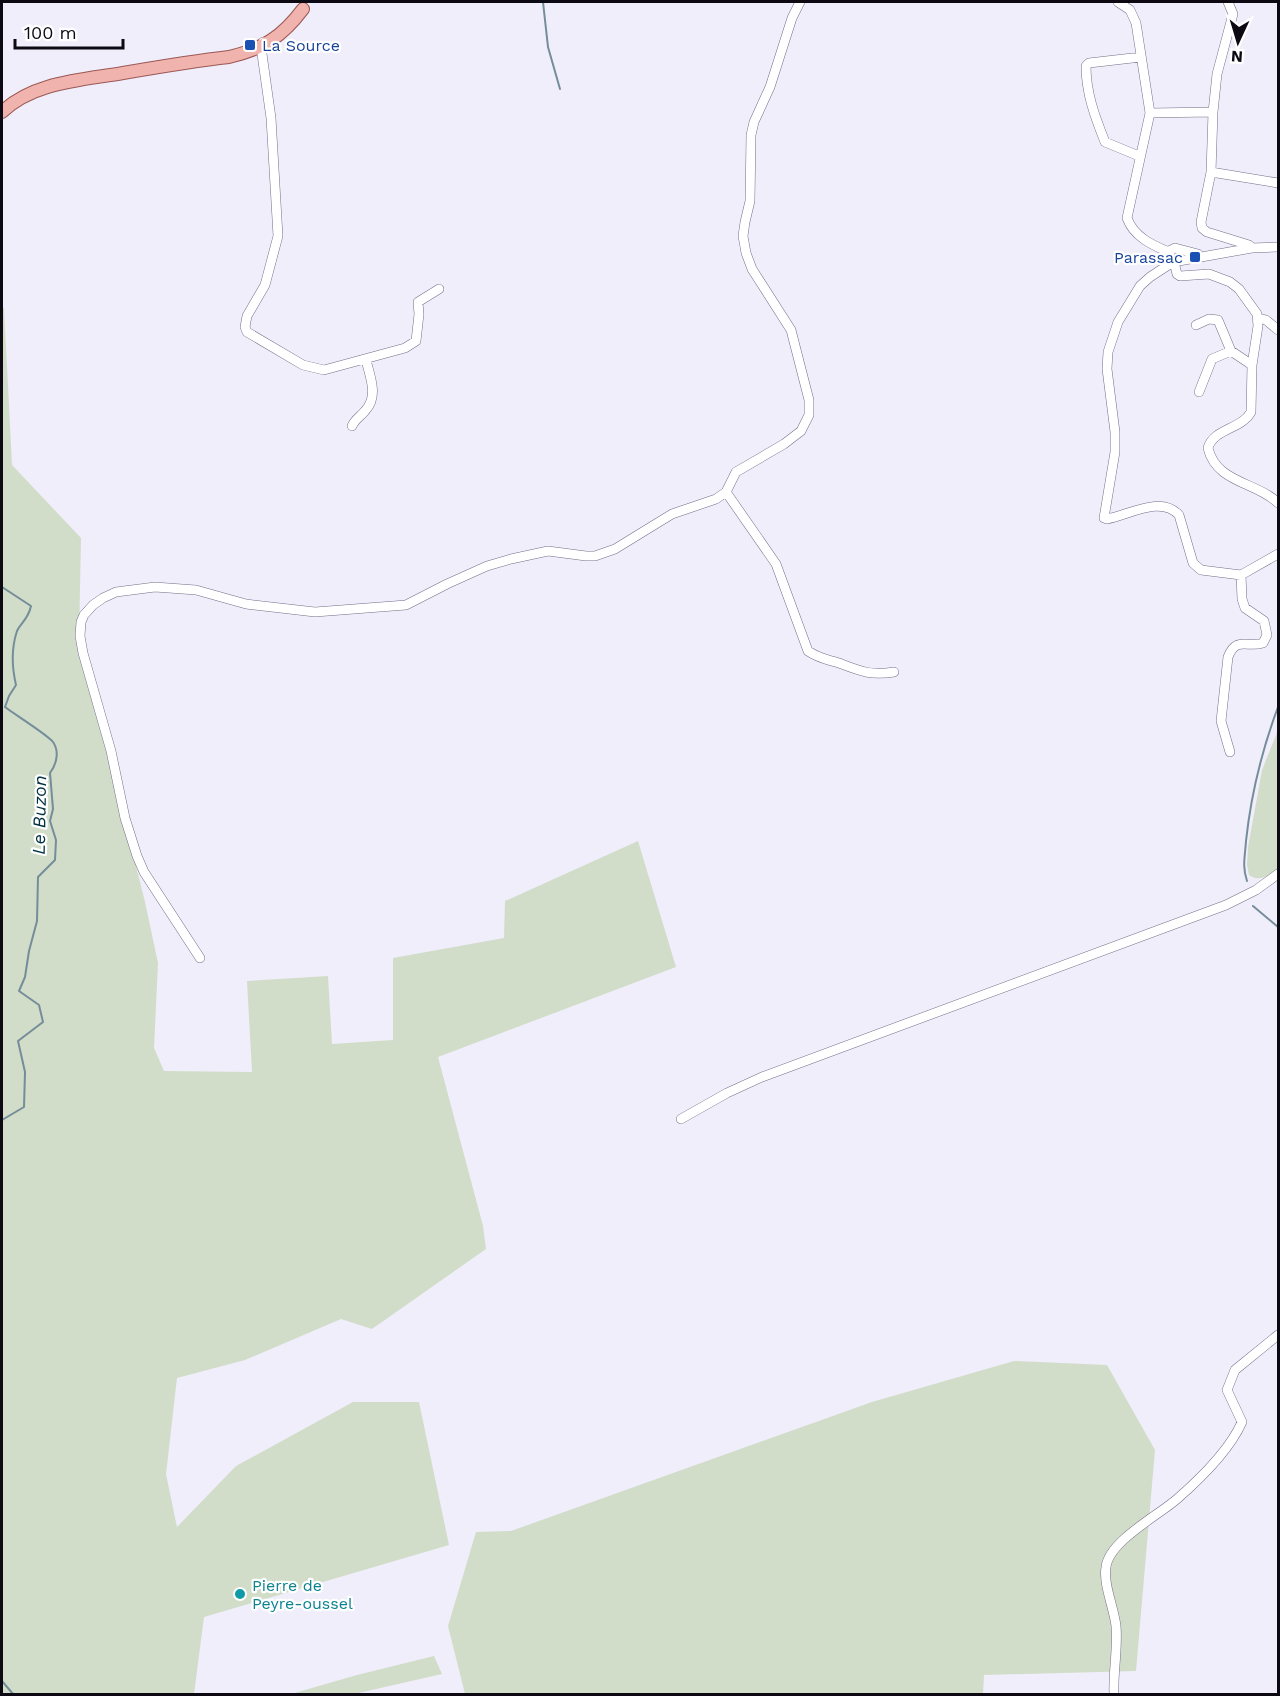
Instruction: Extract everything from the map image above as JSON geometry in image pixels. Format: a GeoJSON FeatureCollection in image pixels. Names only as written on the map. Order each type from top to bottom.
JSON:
{"type":"FeatureCollection","features":[{"type":"Feature","properties":{"kind":"main road"},"geometry":{"type":"LineString","coordinates":[[2,112],[13,102],[26,95],[63,84],[229,57],[289,27],[307,5]]}},
{"type":"Feature","properties":{"kind":"street"},"geometry":{"type":"LineString","coordinates":[[200,958],[144,872],[137,856],[125,818],[111,751],[83,653],[80,636],[81,622],[93,605],[103,598],[127,590],[154,587],[196,590],[246,604],[315,612],[330,611],[406,605],[487,566],[548,551],[595,556],[615,549],[672,514],[716,499],[726,492],[736,472],[784,444],[801,431],[809,415],[809,400],[791,330],[752,269],[743,236],[750,201],[751,135],[754,122],[770,87],[792,18],[800,2]]}},
{"type":"Feature","properties":{"kind":"street"},"geometry":{"type":"LineString","coordinates":[[1118,2],[1130,10],[1136,23],[1150,113],[1127,218],[1135,233],[1147,243],[1170,252]]}},
{"type":"Feature","properties":{"kind":"street"},"geometry":{"type":"LineString","coordinates":[[1228,2],[1233,14],[1217,74],[1211,172],[1202,228],[1218,237],[1249,244],[1252,248]]}},
{"type":"Feature","properties":{"kind":"street"},"geometry":{"type":"LineString","coordinates":[[263,42],[278,236],[266,285],[247,316],[245,327],[247,332],[303,365],[324,370],[405,348],[416,341],[418,302],[439,288]]}},
{"type":"Feature","properties":{"kind":"street"},"geometry":{"type":"LineString","coordinates":[[1139,156],[1105,142],[1091,106],[1086,66],[1089,63],[1141,57]]}},
{"type":"Feature","properties":{"kind":"street"},"geometry":{"type":"LineString","coordinates":[[1150,113],[1213,112]]}},
{"type":"Feature","properties":{"kind":"street"},"geometry":{"type":"LineString","coordinates":[[1211,172],[1278,183]]}},
{"type":"Feature","properties":{"kind":"street"},"geometry":{"type":"LineString","coordinates":[[1204,255],[1175,248],[1170,252],[1169,259],[1176,262],[1204,255],[1252,248],[1278,247]]}},
{"type":"Feature","properties":{"kind":"street"},"geometry":{"type":"LineString","coordinates":[[1181,251],[1183,257],[1150,277],[1140,286],[1118,322],[1108,352],[1107,369],[1115,432],[1115,452],[1104,518],[1113,518],[1150,507],[1168,507],[1179,515],[1196,567],[1241,575],[1278,554]]}},
{"type":"Feature","properties":{"kind":"street"},"geometry":{"type":"LineString","coordinates":[[1176,262],[1177,274],[1180,276],[1209,274],[1235,285],[1257,314],[1250,415],[1213,439],[1208,448],[1213,460],[1231,479],[1268,495],[1278,503]]}},
{"type":"Feature","properties":{"kind":"street"},"geometry":{"type":"LineString","coordinates":[[1258,318],[1266,320],[1278,330]]}},
{"type":"Feature","properties":{"kind":"street"},"geometry":{"type":"LineString","coordinates":[[1197,325],[1209,319],[1218,320],[1231,351],[1252,365]]}},
{"type":"Feature","properties":{"kind":"street"},"geometry":{"type":"LineString","coordinates":[[1199,393],[1212,359],[1231,351]]}},
{"type":"Feature","properties":{"kind":"street"},"geometry":{"type":"LineString","coordinates":[[352,426],[354,420],[364,413],[370,404],[374,393],[366,360]]}},
{"type":"Feature","properties":{"kind":"street"},"geometry":{"type":"LineString","coordinates":[[726,492],[776,564],[808,651],[819,659],[838,663],[855,671],[879,674],[894,672]]}},
{"type":"Feature","properties":{"kind":"street"},"geometry":{"type":"LineString","coordinates":[[1230,752],[1221,721],[1228,657],[1236,645],[1258,645],[1266,640],[1267,634],[1264,621],[1248,611],[1243,604],[1241,575]]}},
{"type":"Feature","properties":{"kind":"street"},"geometry":{"type":"LineString","coordinates":[[681,1119],[727,1093],[762,1077],[1226,905],[1256,890],[1278,874]]}},
{"type":"Feature","properties":{"kind":"street"},"geometry":{"type":"LineString","coordinates":[[1114,1695],[1116,1624],[1106,1577],[1108,1561],[1112,1553],[1131,1533],[1176,1499],[1224,1451],[1242,1422],[1227,1390],[1232,1375],[1235,1370],[1278,1335]]}},
{"type":"Feature","properties":{"kind":"green space"},"geometry":{"type":"Polygon","coordinates":[[[2,307],[4,308],[12,465],[81,538],[79,639],[145,902],[158,963],[154,1048],[164,1071],[252,1072],[247,981],[328,976],[332,1044],[393,1040],[393,958],[504,938],[505,901],[638,841],[676,967],[438,1057],[483,1226],[486,1249],[372,1329],[341,1319],[245,1360],[177,1378],[166,1474],[177,1527],[236,1466],[353,1402],[419,1402],[449,1545],[204,1617],[194,1694],[2,1694],[2,307]]]}},
{"type":"Feature","properties":{"kind":"green space"},"geometry":{"type":"Polygon","coordinates":[[[1278,730],[1278,869],[1272,874],[1257,878],[1249,875],[1248,847],[1262,770],[1278,730]]]}},
{"type":"Feature","properties":{"kind":"green space"},"geometry":{"type":"Polygon","coordinates":[[[1014,1361],[1107,1365],[1155,1450],[1136,1671],[984,1675],[983,1694],[465,1694],[448,1626],[476,1532],[511,1531],[872,1402],[1014,1361]]]}},
{"type":"Feature","properties":{"kind":"green space"},"geometry":{"type":"Polygon","coordinates":[[[434,1656],[442,1674],[354,1694],[291,1694],[357,1675],[434,1656]]]}},
{"type":"Feature","properties":{"kind":"waterway"},"geometry":{"type":"LineString","coordinates":[[543,2],[548,47],[560,89]]}},
{"type":"Feature","properties":{"kind":"waterway","name":"Le Buzon"},"geometry":{"type":"LineString","coordinates":[[2,587],[31,606],[15,638],[13,658],[16,685],[5,707],[50,739],[57,754],[50,773],[53,809],[50,821],[56,840],[55,860],[38,877],[37,921],[25,977],[19,991],[39,1005],[43,1022],[18,1041],[25,1072],[24,1107],[2,1120]]}},
{"type":"Feature","properties":{"kind":"waterway"},"geometry":{"type":"LineString","coordinates":[[1247,881],[1244,861],[1254,789],[1278,707]]}},
{"type":"Feature","properties":{"kind":"waterway"},"geometry":{"type":"LineString","coordinates":[[1253,906],[1278,927]]}},
{"type":"Feature","properties":{"kind":"waterway","name":"Le Buzon"},"geometry":{"type":"LineString","coordinates":[[2,1681],[13,1694]]}},
{"type":"Feature","properties":{"kind":"place","name":"La Source"},"geometry":{"type":"Point","coordinates":[250,45]}},
{"type":"Feature","properties":{"kind":"place","name":"Parassac"},"geometry":{"type":"Point","coordinates":[1195,257]}},
{"type":"Feature","properties":{"kind":"place","name":"Pierre de Peyre-oussel"},"geometry":{"type":"Point","coordinates":[240,1594]}}]}
